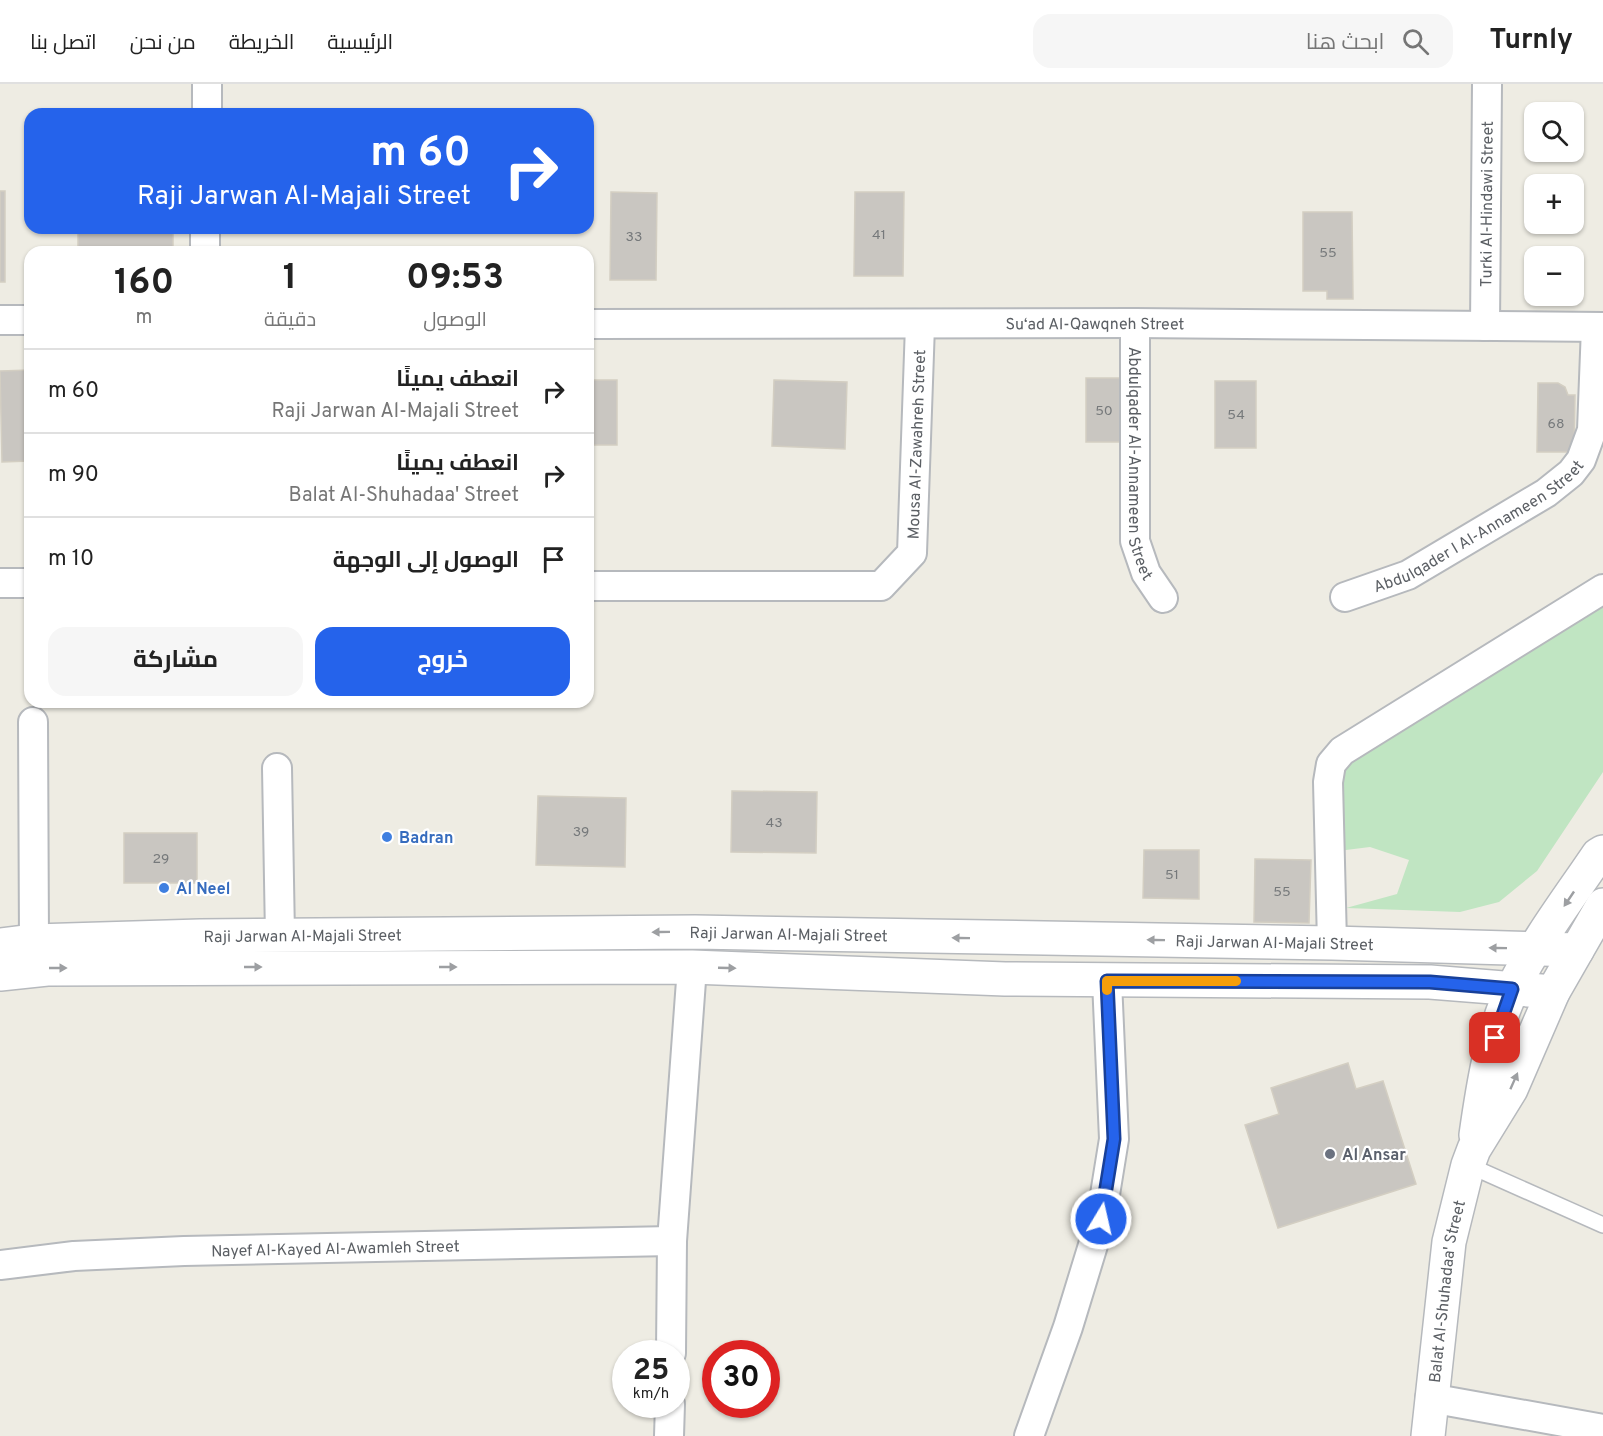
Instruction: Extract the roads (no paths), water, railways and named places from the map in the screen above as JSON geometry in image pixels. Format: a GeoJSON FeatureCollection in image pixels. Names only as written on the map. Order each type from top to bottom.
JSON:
{"type":"FeatureCollection","features":[{"type":"Feature","properties":{"kind":"street"},"geometry":{"type":"LineString","coordinates":[[207,84],[207,108]]}},
{"type":"Feature","properties":{"kind":"street","name":"Turki Al-Hindawi Street"},"geometry":{"type":"LineString","coordinates":[[1485,326],[1487,84]]}},
{"type":"Feature","properties":{"kind":"street"},"geometry":{"type":"LineString","coordinates":[[0,320],[24,320]]}},
{"type":"Feature","properties":{"kind":"street","name":"Su‘ad Al-Qawqneh Street"},"geometry":{"type":"LineString","coordinates":[[594,324],[1135,323],[1600,327]]}},
{"type":"Feature","properties":{"kind":"street","name":"Abdulqader Al-Annameen Street"},"geometry":{"type":"LineString","coordinates":[[1135,323],[1135,541],[1146,573],[1163,598]]}},
{"type":"Feature","properties":{"kind":"street","name":"Mousa Al-Zawahreh Street"},"geometry":{"type":"LineString","coordinates":[[594,586],[882,586],[912,553],[920,325]]}},
{"type":"Feature","properties":{"kind":"street","name":"Abdulqader I Al-Annameen Street"},"geometry":{"type":"LineString","coordinates":[[1345,597],[1408,575],[1546,493],[1571,473],[1581,460],[1592,430],[1600,327]]}},
{"type":"Feature","properties":{"kind":"street"},"geometry":{"type":"LineString","coordinates":[[0,583],[24,583]]}},
{"type":"Feature","properties":{"kind":"street"},"geometry":{"type":"LineString","coordinates":[[1332,943],[1328,782],[1331,764],[1342,751],[1603,589]]}},
{"type":"Feature","properties":{"kind":"street"},"geometry":{"type":"LineString","coordinates":[[33,722],[34,941]]}},
{"type":"Feature","properties":{"kind":"street"},"geometry":{"type":"LineString","coordinates":[[277,768],[280,936]]}},
{"type":"Feature","properties":{"kind":"street","name":"Balat Al-Shuhadaa' Street"},"geometry":{"type":"LineString","coordinates":[[1428,1436],[1430,1398],[1449,1242],[1471,1157],[1484,1077],[1512,989],[1535,949],[1598,855],[1603,852]]}},
{"type":"Feature","properties":{"kind":"street","name":"Balat Al-Shuhadaa' Street"},"geometry":{"type":"LineString","coordinates":[[1471,1157],[1511,1089],[1553,992],[1603,905]]}},
{"type":"Feature","properties":{"kind":"street"},"geometry":{"type":"LineString","coordinates":[[670,1340],[672,1241],[696,932]]}},
{"type":"Feature","properties":{"kind":"street","name":"Raji Jarwan Al-Majali Street"},"geometry":{"type":"LineString","coordinates":[[0,945],[34,941],[280,936],[696,932],[1332,943],[1577,950]]}},
{"type":"Feature","properties":{"kind":"street"},"geometry":{"type":"LineString","coordinates":[[1005,979],[1006,938]]}},
{"type":"Feature","properties":{"kind":"street","name":"Raji Jarwan Al-Majali Street"},"geometry":{"type":"LineString","coordinates":[[0,974],[59,968],[692,967],[1005,979],[1430,982],[1553,992]]}},
{"type":"Feature","properties":{"kind":"street"},"geometry":{"type":"LineString","coordinates":[[1029,1436],[1068,1327],[1101,1219],[1114,1139],[1107,981]]}},
{"type":"Feature","properties":{"kind":"street","name":"Nayef Al-Kayed Al-Awamleh Street"},"geometry":{"type":"LineString","coordinates":[[0,1265],[74,1256],[184,1251],[672,1241]]}},
{"type":"Feature","properties":{"kind":"street"},"geometry":{"type":"LineString","coordinates":[[1430,1398],[1603,1429]]}},
{"type":"Feature","properties":{"kind":"street"},"geometry":{"type":"LineString","coordinates":[[669,1436],[670,1418]]}},
{"type":"Feature","properties":{"kind":"lane"},"geometry":{"type":"LineString","coordinates":[[1471,1157],[1603,1225]]}},
{"type":"Feature","properties":{"kind":"place","name":"Badran"},"geometry":{"type":"Point","coordinates":[387,837]}},
{"type":"Feature","properties":{"kind":"place","name":"Al Neel"},"geometry":{"type":"Point","coordinates":[164,888]}},
{"type":"Feature","properties":{"kind":"place","name":"Al Ansar"},"geometry":{"type":"Point","coordinates":[1330,1154]}}]}
